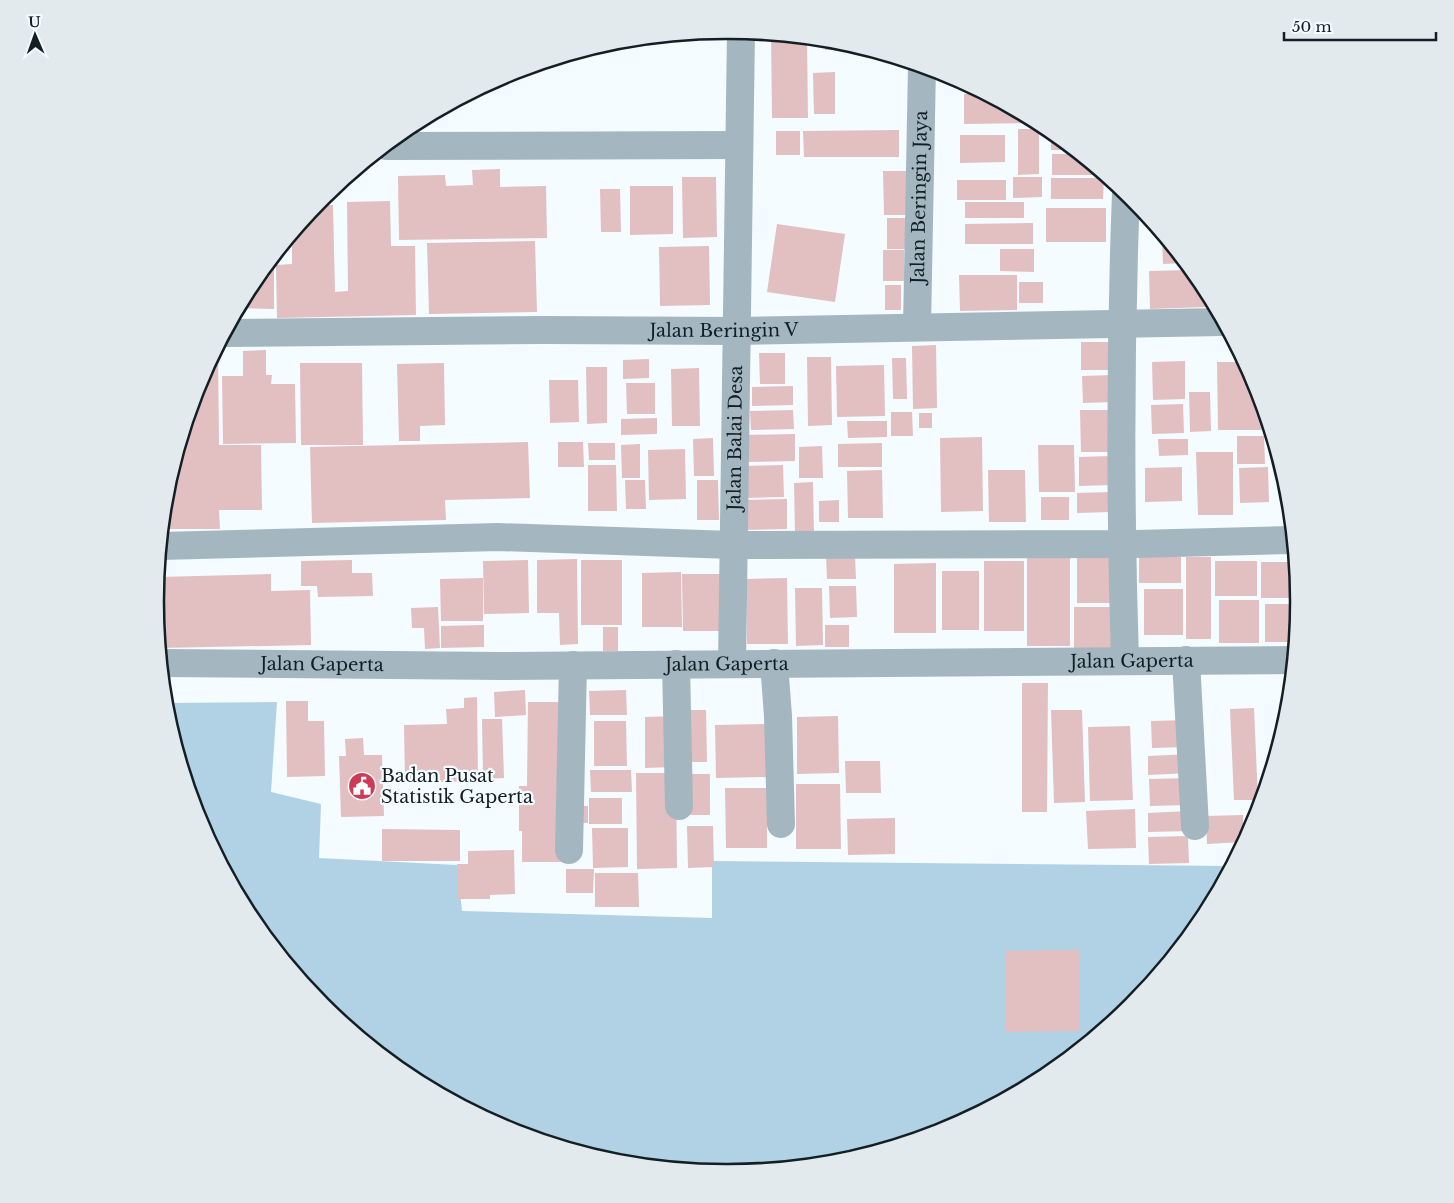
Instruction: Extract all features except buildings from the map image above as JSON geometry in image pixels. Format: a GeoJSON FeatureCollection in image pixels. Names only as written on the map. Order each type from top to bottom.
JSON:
{"type":"FeatureCollection","features":[{"type":"Feature","properties":{"kind":"street","name":"Jalan Balai Desa"},"geometry":{"type":"LineString","coordinates":[[732,664],[732,545],[741,39]]}},
{"type":"Feature","properties":{"kind":"street","name":"Jalan Beringin Jaya"},"geometry":{"type":"LineString","coordinates":[[917,327],[922,74]]}},
{"type":"Feature","properties":{"kind":"street"},"geometry":{"type":"LineString","coordinates":[[397,146],[739,145]]}},
{"type":"Feature","properties":{"kind":"street"},"geometry":{"type":"LineString","coordinates":[[1125,661],[1122,544],[1121,324],[1126,205]]}},
{"type":"Feature","properties":{"kind":"street","name":"Jalan Beringin V"},"geometry":{"type":"LineString","coordinates":[[233,333],[545,330],[736,331],[1215,322]]}},
{"type":"Feature","properties":{"kind":"street"},"geometry":{"type":"LineString","coordinates":[[167,546],[498,536],[732,545],[1122,544],[1286,540]]}},
{"type":"Feature","properties":{"kind":"street"},"geometry":{"type":"LineString","coordinates":[[1186,660],[1196,826]]}},
{"type":"Feature","properties":{"kind":"street","name":"Jalan Gaperta"},"geometry":{"type":"LineString","coordinates":[[168,663],[573,665],[1287,660]]}},
{"type":"Feature","properties":{"kind":"street"},"geometry":{"type":"LineString","coordinates":[[774,663],[778,716],[781,824]]}},
{"type":"Feature","properties":{"kind":"street"},"geometry":{"type":"LineString","coordinates":[[676,664],[679,806]]}},
{"type":"Feature","properties":{"kind":"street"},"geometry":{"type":"LineString","coordinates":[[569,850],[573,665]]}},
{"type":"Feature","properties":{"kind":"shaded area"},"geometry":{"type":"Polygon","coordinates":[[[277,702],[271,792],[321,804],[319,858],[457,865],[462,911],[712,918],[712,861],[1223,866],[1195,914],[1173,944],[1150,973],[1125,999],[1070,1048],[1008,1089],[976,1106],[908,1134],[873,1145],[837,1153],[764,1163],[690,1163],[654,1159],[581,1145],[546,1134],[478,1106],[414,1069],[356,1025],[304,973],[259,914],[240,883],[222,850],[194,782],[183,747],[174,703],[277,702]]]}},
{"type":"Feature","properties":{"kind":"place","name":"Badan Pusat Statistik Gaperta"},"geometry":{"type":"Point","coordinates":[362,786]}}]}
